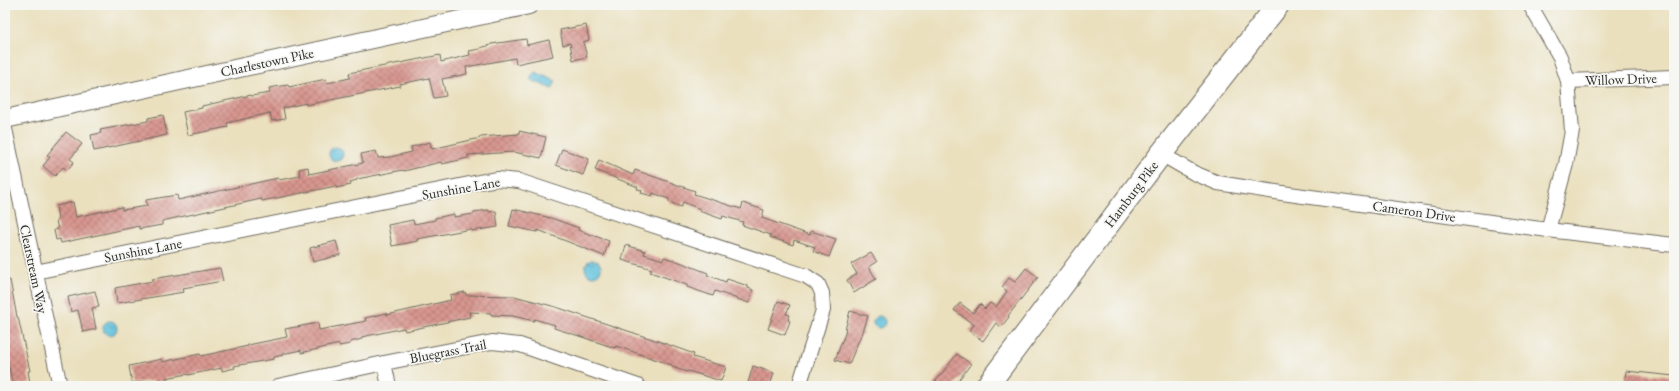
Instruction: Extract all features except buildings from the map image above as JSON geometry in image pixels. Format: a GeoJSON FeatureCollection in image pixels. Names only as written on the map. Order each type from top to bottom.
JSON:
{"type":"FeatureCollection","features":[{"type":"Feature","properties":{"kind":"main road","name":"Hamburg Pike"},"geometry":{"type":"LineString","coordinates":[[987,386],[1161,154],[1278,5]]}},
{"type":"Feature","properties":{"kind":"street","name":"Charlestown Pike"},"geometry":{"type":"LineString","coordinates":[[5,119],[529,5]]}},
{"type":"Feature","properties":{"kind":"street"},"geometry":{"type":"LineString","coordinates":[[1530,5],[1560,57],[1568,80],[1572,131],[1566,164],[1548,230]]}},
{"type":"Feature","properties":{"kind":"street","name":"Willow Drive"},"geometry":{"type":"LineString","coordinates":[[1568,80],[1674,77]]}},
{"type":"Feature","properties":{"kind":"street","name":"Clearstream Way"},"geometry":{"type":"LineString","coordinates":[[5,129],[60,386]]}},
{"type":"Feature","properties":{"kind":"street","name":"Cameron Drive"},"geometry":{"type":"LineString","coordinates":[[1161,154],[1194,173],[1218,183],[1548,230],[1674,244]]}},
{"type":"Feature","properties":{"kind":"street","name":"Sunshine Lane"},"geometry":{"type":"LineString","coordinates":[[35,272],[479,182],[498,179],[519,181],[806,276],[818,284],[822,293],[823,310],[799,386]]}},
{"type":"Feature","properties":{"kind":"street","name":"Bluegrass Trail"},"geometry":{"type":"LineString","coordinates":[[278,386],[492,342],[520,345],[638,386]]}},
{"type":"Feature","properties":{"kind":"street"},"geometry":{"type":"LineString","coordinates":[[384,363],[389,386]]}},
{"type":"Feature","properties":{"kind":"water"},"geometry":{"type":"Polygon","coordinates":[[[535,72],[556,81],[552,89],[531,80],[531,76],[535,72]]]}},
{"type":"Feature","properties":{"kind":"water"},"geometry":{"type":"Polygon","coordinates":[[[336,147],[341,149],[343,154],[341,159],[336,161],[331,159],[329,154],[331,149],[336,147]]]}},
{"type":"Feature","properties":{"kind":"water"},"geometry":{"type":"Polygon","coordinates":[[[593,260],[600,265],[601,268],[596,275],[593,276],[586,271],[585,268],[590,261],[593,260]]]}},
{"type":"Feature","properties":{"kind":"water"},"geometry":{"type":"Polygon","coordinates":[[[881,316],[884,317],[884,327],[877,328],[874,327],[873,320],[874,317],[881,316]]]}},
{"type":"Feature","properties":{"kind":"water"},"geometry":{"type":"Polygon","coordinates":[[[110,321],[115,323],[117,328],[115,333],[110,335],[105,333],[103,328],[105,323],[110,321]]]}}]}
